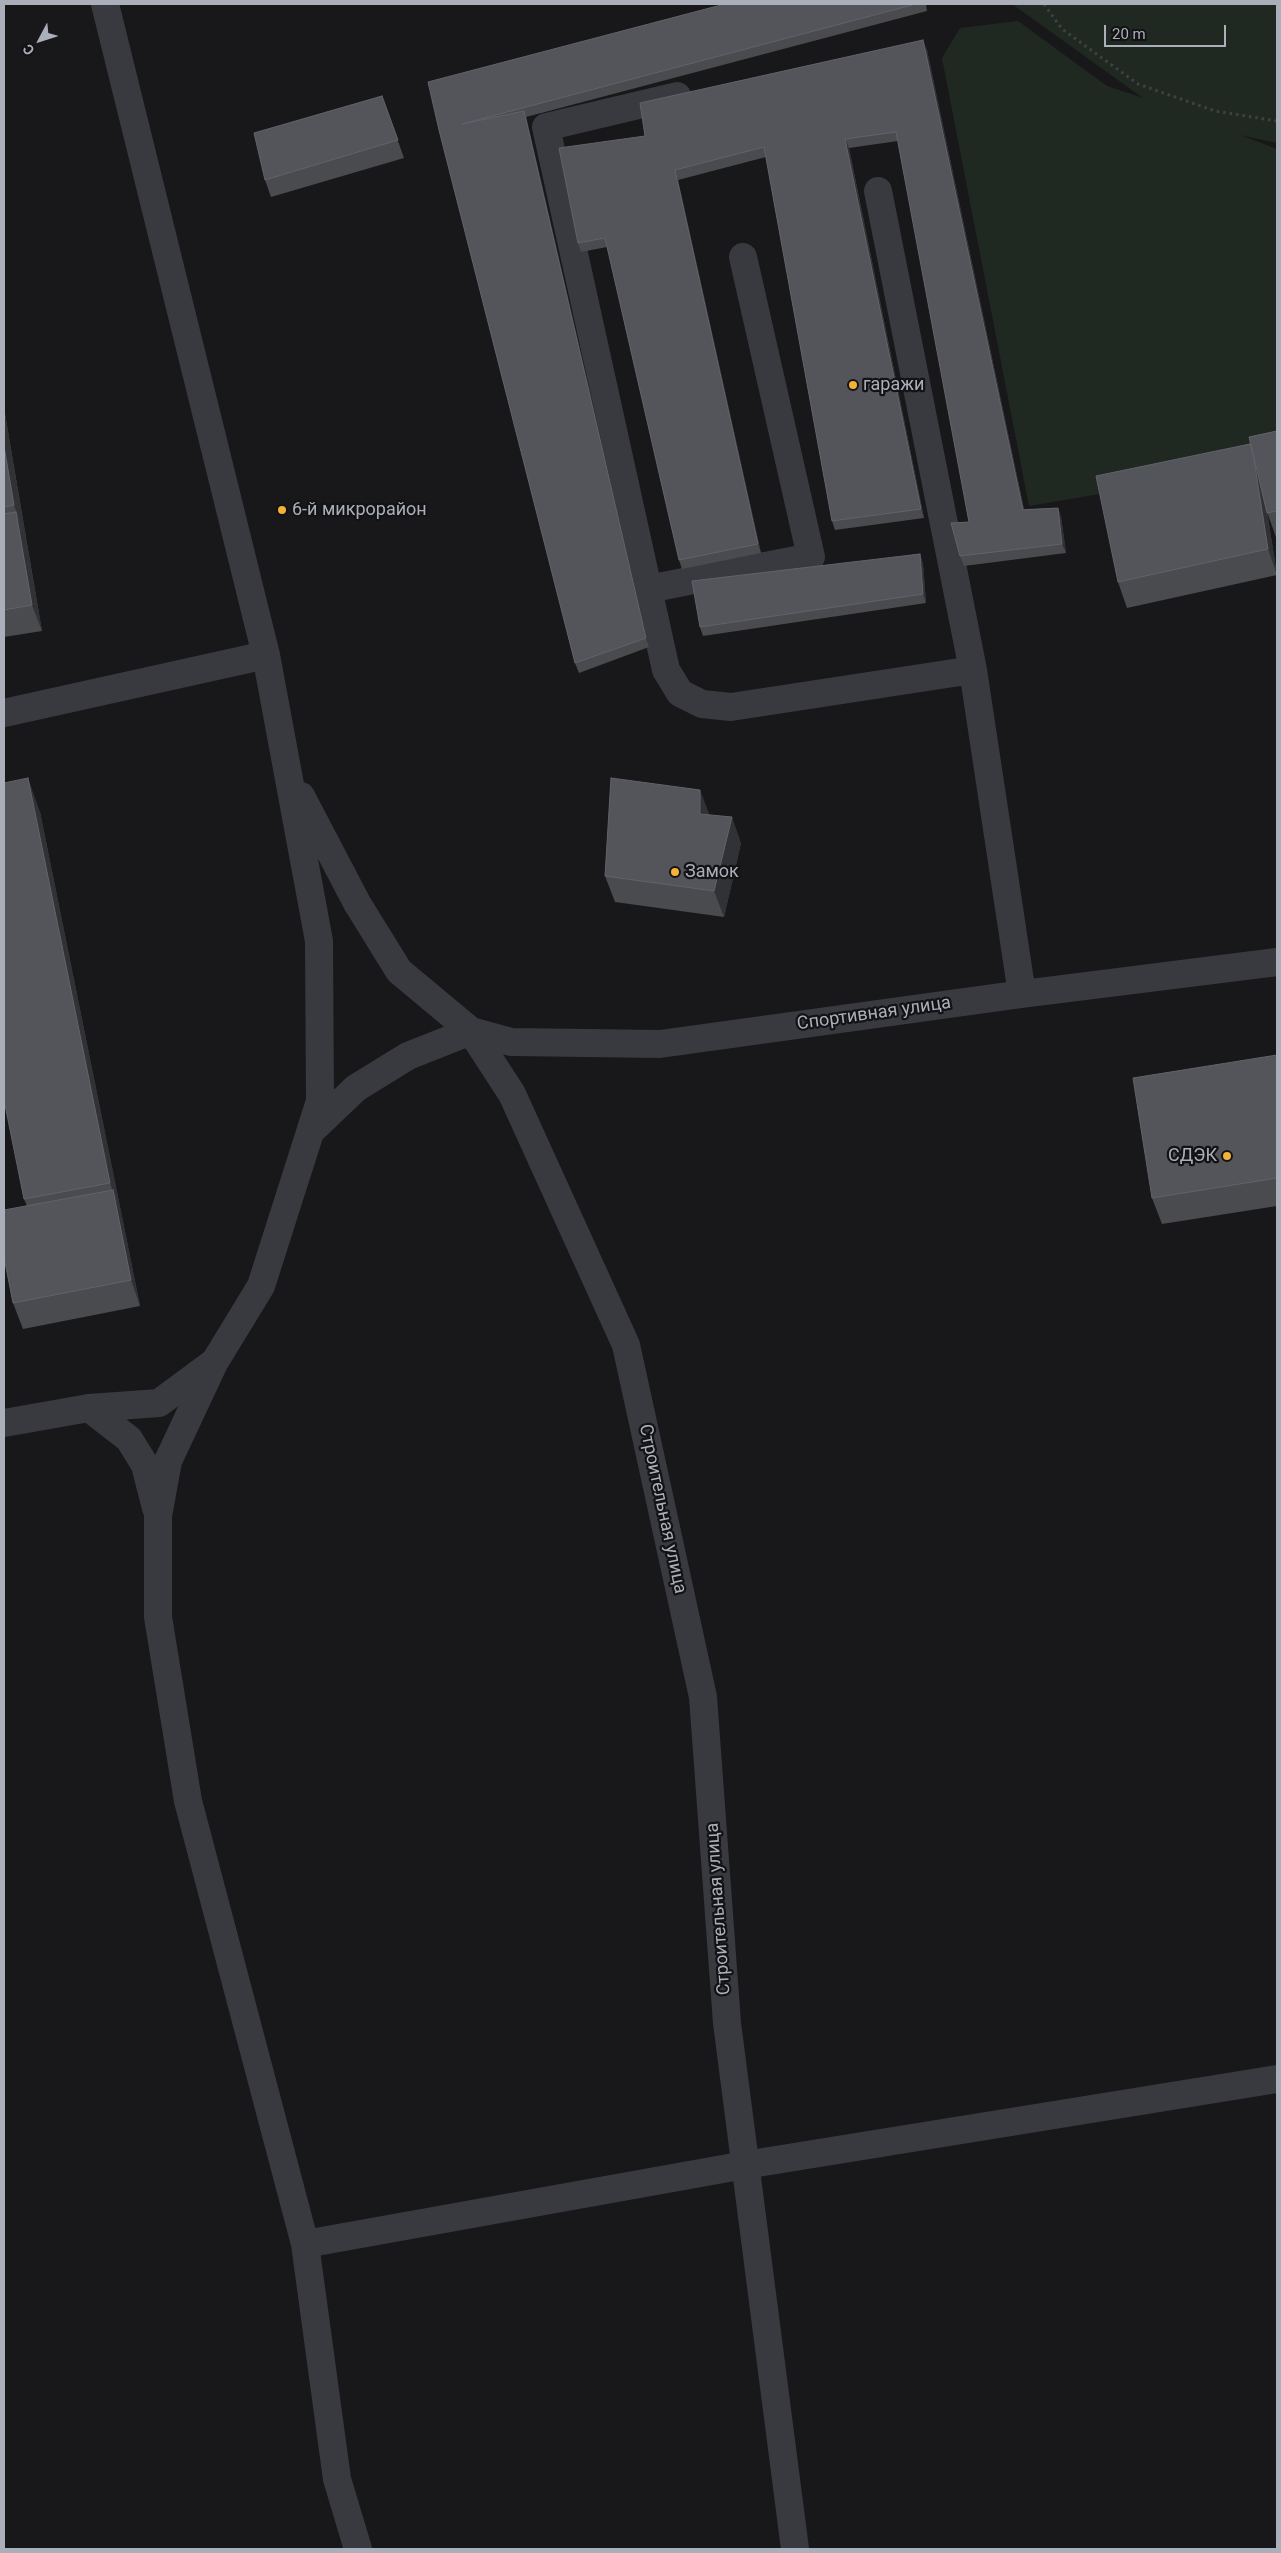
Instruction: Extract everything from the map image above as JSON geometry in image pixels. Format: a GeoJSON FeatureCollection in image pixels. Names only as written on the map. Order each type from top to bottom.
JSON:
{"type":"FeatureCollection","features":[{"type":"Feature","properties":{"kind":"street"},"geometry":{"type":"LineString","coordinates":[[105,4],[266,655],[319,941],[320,1101],[260,1286],[214,1363],[168,1461],[158,1516],[158,1617],[188,1801],[305,2244],[337,2479],[358,2549]]}},
{"type":"Feature","properties":{"kind":"street"},"geometry":{"type":"LineString","coordinates":[[700,91],[546,127],[666,670],[680,693],[702,704],[731,708],[973,670]]}},
{"type":"Feature","properties":{"kind":"street"},"geometry":{"type":"LineString","coordinates":[[878,191],[973,670],[1022,994]]}},
{"type":"Feature","properties":{"kind":"street"},"geometry":{"type":"LineString","coordinates":[[648,589],[811,557],[743,258]]}},
{"type":"Feature","properties":{"kind":"street"},"geometry":{"type":"LineString","coordinates":[[4,713],[266,655]]}},
{"type":"Feature","properties":{"kind":"street"},"geometry":{"type":"LineString","coordinates":[[288,769],[357,903],[399,971],[471,1031],[408,1056],[356,1088],[311,1130]]}},
{"type":"Feature","properties":{"kind":"street","name":"Спортивная улица"},"geometry":{"type":"LineString","coordinates":[[471,1031],[511,1042],[660,1044],[1022,994],[1277,962]]}},
{"type":"Feature","properties":{"kind":"street","name":"Строительная улица"},"geometry":{"type":"LineString","coordinates":[[471,1031],[512,1094],[626,1345],[703,1697],[727,2023],[795,2549]]}},
{"type":"Feature","properties":{"kind":"street"},"geometry":{"type":"LineString","coordinates":[[4,1423],[89,1408],[159,1403],[214,1363]]}},
{"type":"Feature","properties":{"kind":"street"},"geometry":{"type":"LineString","coordinates":[[89,1408],[129,1439],[145,1465],[158,1516]]}},
{"type":"Feature","properties":{"kind":"street"},"geometry":{"type":"LineString","coordinates":[[305,2244],[745,2165],[1277,2079]]}},
{"type":"Feature","properties":{"kind":"path"},"geometry":{"type":"LineString","coordinates":[[1044,4],[1062,29],[1138,84],[1215,112],[1277,121]]}},
{"type":"Feature","properties":{"kind":"shaded area"},"geometry":{"type":"Polygon","coordinates":[[[1012,4],[1277,4],[1277,143],[1240,135],[1277,149],[1277,464],[1029,506],[942,58],[960,28],[1018,21],[1107,86],[1143,98],[1012,4]]]}},
{"type":"Feature","properties":{"kind":"building"},"geometry":{"type":"Polygon","coordinates":[[[725,4],[916,4],[462,124],[524,111],[646,638],[575,663],[428,82],[725,4]]]}},
{"type":"Feature","properties":{"kind":"building","name":"гаражи"},"geometry":{"type":"Polygon","coordinates":[[[923,40],[1023,510],[1058,508],[1062,544],[960,556],[951,523],[969,522],[896,132],[845,139],[921,509],[832,521],[764,147],[675,170],[758,544],[679,560],[605,238],[578,243],[559,148],[645,136],[640,103],[923,40]]]}},
{"type":"Feature","properties":{"kind":"building"},"geometry":{"type":"Polygon","coordinates":[[[382,96],[398,140],[265,180],[254,133],[382,96]]]}},
{"type":"Feature","properties":{"kind":"building"},"geometry":{"type":"Polygon","coordinates":[[[1277,431],[1277,511],[1267,513],[1249,437],[1277,431]]]}},
{"type":"Feature","properties":{"kind":"building"},"geometry":{"type":"Polygon","coordinates":[[[1250,444],[1268,549],[1118,582],[1096,476],[1250,444]]]}},
{"type":"Feature","properties":{"kind":"building"},"geometry":{"type":"Polygon","coordinates":[[[4,446],[14,505],[4,507],[4,446]]]}},
{"type":"Feature","properties":{"kind":"building"},"geometry":{"type":"Polygon","coordinates":[[[16,512],[32,605],[4,610],[4,514],[16,512]]]}},
{"type":"Feature","properties":{"kind":"building"},"geometry":{"type":"Polygon","coordinates":[[[920,554],[923,594],[700,627],[692,581],[920,554]]]}},
{"type":"Feature","properties":{"kind":"building"},"geometry":{"type":"Polygon","coordinates":[[[28,778],[110,1183],[24,1199],[4,1100],[4,783],[28,778]]]}},
{"type":"Feature","properties":{"kind":"building","name":"Замок"},"geometry":{"type":"Polygon","coordinates":[[[611,778],[700,790],[700,814],[732,817],[714,891],[605,876],[611,778]]]}},
{"type":"Feature","properties":{"kind":"building"},"geometry":{"type":"Polygon","coordinates":[[[1277,1055],[1277,1178],[1152,1198],[1133,1078],[1277,1055]]]}},
{"type":"Feature","properties":{"kind":"building"},"geometry":{"type":"Polygon","coordinates":[[[113,1190],[131,1280],[13,1303],[4,1257],[4,1210],[113,1190]]]}},
{"type":"Feature","properties":{"kind":"place","name":"гаражи"},"geometry":{"type":"Point","coordinates":[853,385]}},
{"type":"Feature","properties":{"kind":"place","name":"6-й микрорайон"},"geometry":{"type":"Point","coordinates":[282,510]}},
{"type":"Feature","properties":{"kind":"place","name":"Замок"},"geometry":{"type":"Point","coordinates":[675,872]}},
{"type":"Feature","properties":{"kind":"place","name":"СДЭК"},"geometry":{"type":"Point","coordinates":[1227,1156]}}]}
